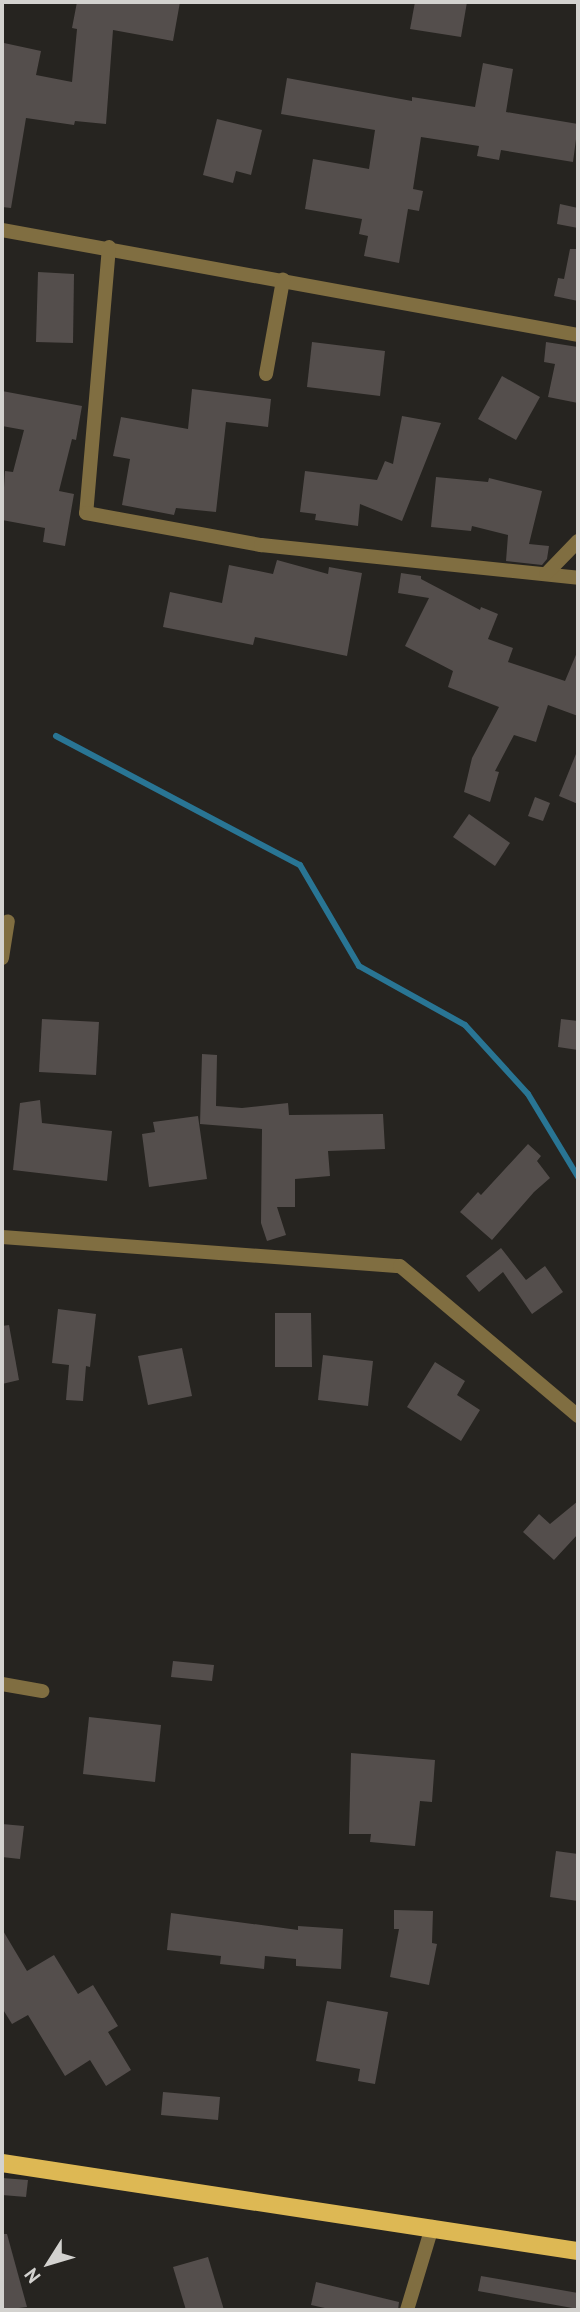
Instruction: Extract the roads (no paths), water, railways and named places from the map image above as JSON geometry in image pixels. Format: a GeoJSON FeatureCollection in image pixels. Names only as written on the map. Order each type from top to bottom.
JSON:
{"type":"FeatureCollection","features":[{"type":"Feature","properties":{"kind":"main road"},"geometry":{"type":"LineString","coordinates":[[2,2163],[578,2250]]}},
{"type":"Feature","properties":{"kind":"street"},"geometry":{"type":"LineString","coordinates":[[2,230],[109,247],[578,335]]}},
{"type":"Feature","properties":{"kind":"street"},"geometry":{"type":"LineString","coordinates":[[109,247],[86,513],[261,545],[578,578]]}},
{"type":"Feature","properties":{"kind":"street"},"geometry":{"type":"LineString","coordinates":[[266,374],[283,280]]}},
{"type":"Feature","properties":{"kind":"street"},"geometry":{"type":"LineString","coordinates":[[546,575],[578,544]]}},
{"type":"Feature","properties":{"kind":"street"},"geometry":{"type":"LineString","coordinates":[[2,958],[8,921]]}},
{"type":"Feature","properties":{"kind":"street"},"geometry":{"type":"LineString","coordinates":[[2,1237],[400,1266],[578,1416]]}},
{"type":"Feature","properties":{"kind":"street"},"geometry":{"type":"LineString","coordinates":[[2,1684],[42,1691]]}},
{"type":"Feature","properties":{"kind":"street"},"geometry":{"type":"LineString","coordinates":[[407,2310],[432,2227]]}},
{"type":"Feature","properties":{"kind":"waterway"},"geometry":{"type":"LineString","coordinates":[[56,736],[300,865],[359,966],[465,1025],[528,1094],[578,1177]]}}]}
